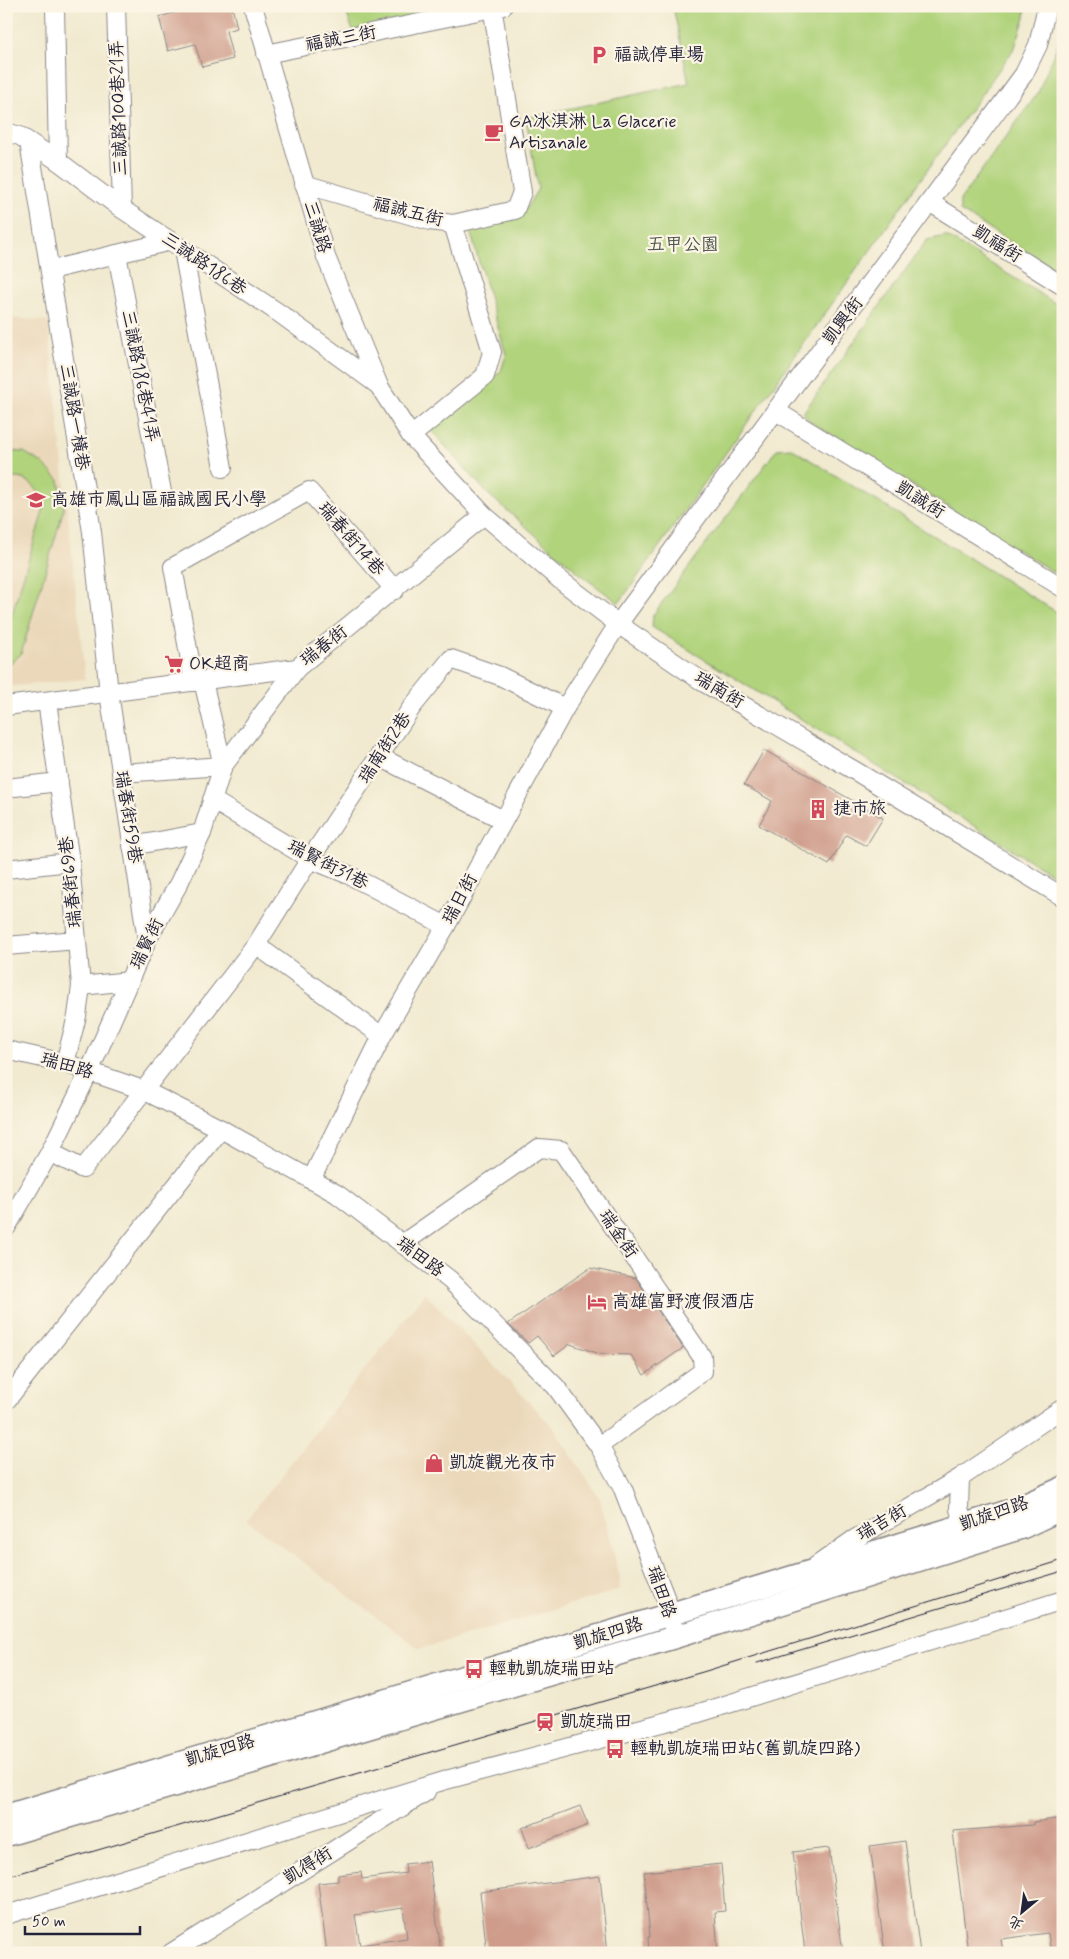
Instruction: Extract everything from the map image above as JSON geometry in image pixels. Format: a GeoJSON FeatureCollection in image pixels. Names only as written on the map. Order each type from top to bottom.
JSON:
{"type":"FeatureCollection","features":[{"type":"Feature","properties":{"kind":"street"},"geometry":{"type":"LineString","coordinates":[[55,6],[58,161]]}},
{"type":"Feature","properties":{"kind":"street","name":"三誠路100巷21弄"},"geometry":{"type":"LineString","coordinates":[[116,6],[122,209]]}},
{"type":"Feature","properties":{"kind":"street","name":"三誠路"},"geometry":{"type":"LineString","coordinates":[[253,6],[326,257],[379,386],[411,436]]}},
{"type":"Feature","properties":{"kind":"street","name":"凱興街"},"geometry":{"type":"LineString","coordinates":[[618,624],[931,203],[947,178],[1024,74],[1038,45],[1047,6]]}},
{"type":"Feature","properties":{"kind":"street","name":"福誠三街"},"geometry":{"type":"LineString","coordinates":[[266,54],[496,7]]}},
{"type":"Feature","properties":{"kind":"street","name":"福誠五街"},"geometry":{"type":"LineString","coordinates":[[304,184],[430,220],[453,224],[515,210],[522,192],[496,7]]}},
{"type":"Feature","properties":{"kind":"street","name":"三誠路186巷"},"geometry":{"type":"LineString","coordinates":[[6,132],[29,142],[58,161],[122,209],[278,313],[379,386]]}},
{"type":"Feature","properties":{"kind":"street","name":"三誠路一橫巷"},"geometry":{"type":"LineString","coordinates":[[29,142],[92,532],[109,693]]}},
{"type":"Feature","properties":{"kind":"street","name":"凱福街"},"geometry":{"type":"LineString","coordinates":[[931,203],[1063,286]]}},
{"type":"Feature","properties":{"kind":"street"},"geometry":{"type":"LineString","coordinates":[[411,436],[485,376],[492,352],[453,224]]}},
{"type":"Feature","properties":{"kind":"street"},"geometry":{"type":"LineString","coordinates":[[50,270],[117,254],[177,245],[223,468]]}},
{"type":"Feature","properties":{"kind":"street","name":"三誠路186巷41弄"},"geometry":{"type":"LineString","coordinates":[[117,254],[163,497]]}},
{"type":"Feature","properties":{"kind":"street","name":"凱誠街"},"geometry":{"type":"LineString","coordinates":[[776,411],[1063,588]]}},
{"type":"Feature","properties":{"kind":"street","name":"瑞南街"},"geometry":{"type":"LineString","coordinates":[[411,436],[484,515],[559,579],[618,624],[703,682],[858,772],[1063,897]]}},
{"type":"Feature","properties":{"kind":"street","name":"瑞春街14巷"},"geometry":{"type":"LineString","coordinates":[[199,681],[173,568],[309,491],[395,590]]}},
{"type":"Feature","properties":{"kind":"street","name":"瑞春街"},"geometry":{"type":"LineString","coordinates":[[6,706],[297,668],[395,590],[484,515]]}},
{"type":"Feature","properties":{"kind":"street","name":"瑞日街"},"geometry":{"type":"LineString","coordinates":[[311,1180],[382,1036],[446,926],[565,708],[618,624]]}},
{"type":"Feature","properties":{"kind":"street","name":"瑞南街2巷"},"geometry":{"type":"LineString","coordinates":[[50,1152],[82,1169],[256,945],[310,859],[412,707],[451,659],[500,676],[565,708]]}},
{"type":"Feature","properties":{"kind":"street","name":"瑞賢街"},"geometry":{"type":"LineString","coordinates":[[6,1228],[50,1152],[89,1072],[147,940],[179,883],[202,833],[223,766],[297,668]]}},
{"type":"Feature","properties":{"kind":"street"},"geometry":{"type":"LineString","coordinates":[[121,773],[223,766],[199,681]]}},
{"type":"Feature","properties":{"kind":"street","name":"瑞春街59巷"},"geometry":{"type":"LineString","coordinates":[[109,693],[147,940]]}},
{"type":"Feature","properties":{"kind":"street","name":"瑞春街69巷"},"geometry":{"type":"LineString","coordinates":[[47,701],[70,862],[81,986],[78,1016],[65,1063]]}},
{"type":"Feature","properties":{"kind":"street"},"geometry":{"type":"LineString","coordinates":[[380,757],[503,820]]}},
{"type":"Feature","properties":{"kind":"street"},"geometry":{"type":"LineString","coordinates":[[6,788],[59,782]]}},
{"type":"Feature","properties":{"kind":"street","name":"瑞賢街31巷"},"geometry":{"type":"LineString","coordinates":[[212,800],[310,859],[349,875],[446,926]]}},
{"type":"Feature","properties":{"kind":"street"},"geometry":{"type":"LineString","coordinates":[[132,846],[202,833]]}},
{"type":"Feature","properties":{"kind":"street"},"geometry":{"type":"LineString","coordinates":[[6,869],[70,862]]}},
{"type":"Feature","properties":{"kind":"street"},"geometry":{"type":"LineString","coordinates":[[6,946],[77,940]]}},
{"type":"Feature","properties":{"kind":"street"},"geometry":{"type":"LineString","coordinates":[[256,945],[382,1036]]}},
{"type":"Feature","properties":{"kind":"street"},"geometry":{"type":"LineString","coordinates":[[81,986],[130,981]]}},
{"type":"Feature","properties":{"kind":"street","name":"瑞田路"},"geometry":{"type":"LineString","coordinates":[[6,1050],[65,1063],[144,1090],[220,1129],[337,1194],[450,1280],[556,1387],[599,1446],[623,1489],[670,1615],[675,1637]]}},
{"type":"Feature","properties":{"kind":"street"},"geometry":{"type":"LineString","coordinates":[[6,1401],[220,1129]]}},
{"type":"Feature","properties":{"kind":"street","name":"瑞金街"},"geometry":{"type":"LineString","coordinates":[[402,1244],[538,1148],[561,1150],[702,1357],[703,1371],[599,1446]]}},
{"type":"Feature","properties":{"kind":"street","name":"瑞吉街"},"geometry":{"type":"LineString","coordinates":[[806,1573],[853,1540],[960,1478],[1063,1408]]}},
{"type":"Feature","properties":{"kind":"street"},"geometry":{"type":"LineString","coordinates":[[960,1478],[959,1509],[966,1534]]}},
{"type":"Feature","properties":{"kind":"street","name":"凱旋四路"},"geometry":{"type":"LineString","coordinates":[[6,1835],[675,1637],[966,1534],[1063,1488]]}},
{"type":"Feature","properties":{"kind":"street","name":"凱旋四路"},"geometry":{"type":"LineString","coordinates":[[6,1816],[806,1573],[966,1534],[1023,1527],[1063,1508]]}},
{"type":"Feature","properties":{"kind":"street"},"geometry":{"type":"LineString","coordinates":[[6,1915],[446,1780],[699,1713],[1063,1600]]}},
{"type":"Feature","properties":{"kind":"street","name":"凱得街"},"geometry":{"type":"LineString","coordinates":[[171,1953],[446,1780]]}},
{"type":"Feature","properties":{"kind":"shaded area","name":"高雄市鳳山區福誠國民小學"},"geometry":{"type":"Polygon","coordinates":[[[6,318],[48,321],[85,679],[6,687],[6,318]]]}},
{"type":"Feature","properties":{"kind":"shaded area","name":"凱旋觀光夜市"},"geometry":{"type":"Polygon","coordinates":[[[425,1293],[553,1427],[600,1499],[620,1578],[619,1590],[420,1649],[246,1520],[425,1293]]]}},
{"type":"Feature","properties":{"kind":"green space"},"geometry":{"type":"Polygon","coordinates":[[[344,6],[466,6],[353,31],[344,6]]]}},
{"type":"Feature","properties":{"kind":"green space","name":"五甲公園"},"geometry":{"type":"Polygon","coordinates":[[[673,6],[1026,6],[1025,17],[1015,47],[619,603],[585,578],[488,494],[431,430],[501,371],[506,355],[469,227],[520,218],[538,189],[526,118],[689,83],[673,6]]]}},
{"type":"Feature","properties":{"kind":"green space"},"geometry":{"type":"Polygon","coordinates":[[[1059,41],[1063,41],[1063,274],[960,211],[960,200],[1038,93],[1059,41]]]}},
{"type":"Feature","properties":{"kind":"green space"},"geometry":{"type":"Polygon","coordinates":[[[946,236],[1063,308],[1063,578],[809,421],[803,413],[927,240],[946,236]]]}},
{"type":"Feature","properties":{"kind":"green space"},"geometry":{"type":"Polygon","coordinates":[[[791,448],[1063,616],[1063,881],[652,627],[653,615],[777,449],[791,448]]]}},
{"type":"Feature","properties":{"kind":"green space"},"geometry":{"type":"Polygon","coordinates":[[[6,451],[24,452],[42,463],[59,480],[64,508],[21,654],[6,667],[6,634],[45,505],[39,493],[26,480],[13,478],[6,480],[6,451]]]}},
{"type":"Feature","properties":{"kind":"building"},"geometry":{"type":"Polygon","coordinates":[[[179,6],[232,6],[237,28],[226,31],[233,59],[202,67],[195,44],[168,51],[159,17],[181,11],[179,6]]]}},
{"type":"Feature","properties":{"kind":"building","name":"捷市旅"},"geometry":{"type":"Polygon","coordinates":[[[764,750],[883,818],[866,846],[846,835],[829,865],[759,825],[772,801],[744,785],[764,750]]]}},
{"type":"Feature","properties":{"kind":"building","name":"高雄富野渡假酒店"},"geometry":{"type":"Polygon","coordinates":[[[590,1268],[636,1278],[683,1348],[644,1375],[631,1355],[600,1354],[570,1344],[554,1356],[537,1336],[528,1343],[508,1324],[590,1268]]]}},
{"type":"Feature","properties":{"kind":"building"},"geometry":{"type":"Polygon","coordinates":[[[580,1806],[588,1825],[529,1848],[522,1828],[580,1806]]]}},
{"type":"Feature","properties":{"kind":"building"},"geometry":{"type":"Polygon","coordinates":[[[1063,1818],[1063,1953],[1051,1953],[1048,1933],[1001,1939],[1003,1953],[968,1953],[953,1831],[1033,1825],[1033,1822],[1063,1818]]]}},
{"type":"Feature","properties":{"kind":"building"},"geometry":{"type":"Polygon","coordinates":[[[905,1841],[920,1953],[885,1953],[870,1846],[905,1841]]]}},
{"type":"Feature","properties":{"kind":"building"},"geometry":{"type":"Polygon","coordinates":[[[829,1848],[843,1953],[805,1953],[793,1852],[829,1848]]]}},
{"type":"Feature","properties":{"kind":"building"},"geometry":{"type":"Polygon","coordinates":[[[429,1861],[441,1953],[327,1953],[318,1883],[338,1881],[338,1875],[361,1872],[362,1879],[406,1873],[405,1864],[429,1861]],[[403,1908],[355,1915],[360,1945],[407,1938],[403,1908]]]}},
{"type":"Feature","properties":{"kind":"building"},"geometry":{"type":"Polygon","coordinates":[[[721,1864],[725,1911],[715,1912],[718,1953],[649,1953],[648,1937],[650,1937],[644,1872],[721,1864]]]}},
{"type":"Feature","properties":{"kind":"building"},"geometry":{"type":"Polygon","coordinates":[[[600,1876],[608,1953],[487,1953],[480,1892],[600,1876]]]}},
{"type":"Feature","properties":{"kind":"tram line"},"geometry":{"type":"LineString","coordinates":[[6,1877],[706,1671],[1063,1560]]}},
{"type":"Feature","properties":{"kind":"tram line"},"geometry":{"type":"LineString","coordinates":[[757,1663],[1063,1571]]}},
{"type":"Feature","properties":{"kind":"place","name":"福誠停車場"},"geometry":{"type":"Point","coordinates":[599,55]}},
{"type":"Feature","properties":{"kind":"place","name":"GA冰淇淋 La Glacerie Artisanale"},"geometry":{"type":"Point","coordinates":[494,132]}},
{"type":"Feature","properties":{"kind":"place","name":"高雄市鳳山區福誠國民小學"},"geometry":{"type":"Point","coordinates":[36,500]}},
{"type":"Feature","properties":{"kind":"place","name":"OK超商"},"geometry":{"type":"Point","coordinates":[174,664]}},
{"type":"Feature","properties":{"kind":"place","name":"捷市旅"},"geometry":{"type":"Point","coordinates":[818,809]}},
{"type":"Feature","properties":{"kind":"place","name":"高雄富野渡假酒店"},"geometry":{"type":"Point","coordinates":[597,1302]}},
{"type":"Feature","properties":{"kind":"place","name":"凱旋觀光夜市"},"geometry":{"type":"Point","coordinates":[434,1463]}},
{"type":"Feature","properties":{"kind":"place","name":"輕軌凱旋瑞田站"},"geometry":{"type":"Point","coordinates":[474,1669]}},
{"type":"Feature","properties":{"kind":"place","name":"凱旋瑞田"},"geometry":{"type":"Point","coordinates":[545,1722]}},
{"type":"Feature","properties":{"kind":"place","name":"輕軌凱旋瑞田站(舊凱旋四路)"},"geometry":{"type":"Point","coordinates":[615,1749]}}]}
